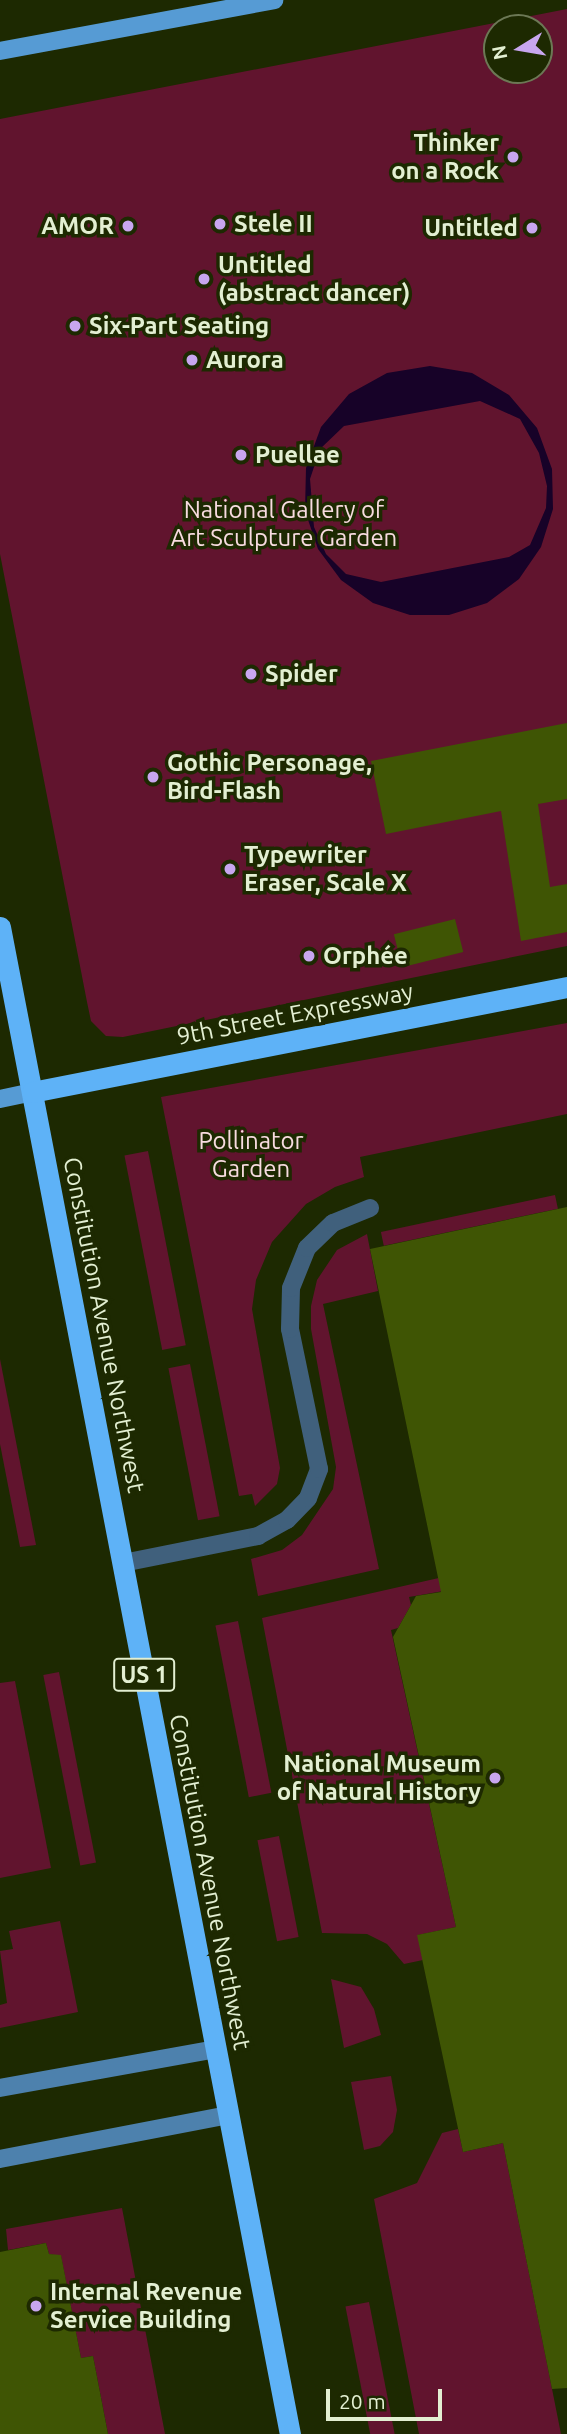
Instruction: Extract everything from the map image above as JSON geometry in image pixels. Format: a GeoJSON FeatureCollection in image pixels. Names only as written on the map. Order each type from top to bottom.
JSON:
{"type":"FeatureCollection","features":[{"type":"Feature","properties":{"kind":"highway","name":"Constitution Avenue Northwest"},"geometry":{"type":"LineString","coordinates":[[0,927],[290,2434]]}},
{"type":"Feature","properties":{"kind":"highway","name":"9th Street Expressway"},"geometry":{"type":"LineString","coordinates":[[32,1093],[567,988]]}},
{"type":"Feature","properties":{"kind":"main road"},"geometry":{"type":"LineString","coordinates":[[0,51],[274,0]]}},
{"type":"Feature","properties":{"kind":"main road"},"geometry":{"type":"LineString","coordinates":[[0,1099],[32,1093]]}},
{"type":"Feature","properties":{"kind":"street"},"geometry":{"type":"LineString","coordinates":[[0,2088],[216,2049]]}},
{"type":"Feature","properties":{"kind":"street"},"geometry":{"type":"LineString","coordinates":[[2,2157],[229,2115]]}},
{"type":"Feature","properties":{"kind":"lane"},"geometry":{"type":"LineString","coordinates":[[123,1563],[258,1536],[287,1520],[308,1498],[319,1469],[290,1329],[291,1288],[307,1248],[333,1223],[370,1208]]}},
{"type":"Feature","properties":{"kind":"green space","name":"National Gallery of Art Sculpture Garden"},"geometry":{"type":"Polygon","coordinates":[[[567,9],[567,946],[123,1037],[106,1036],[91,1021],[0,554],[0,119],[483,25],[483,84],[553,84],[553,14],[541,14],[567,9]]]}},
{"type":"Feature","properties":{"kind":"green space","name":"Pollinator Garden"},"geometry":{"type":"Polygon","coordinates":[[[567,1023],[567,1114],[360,1157],[364,1177],[335,1187],[306,1204],[272,1242],[256,1280],[252,1309],[280,1468],[277,1484],[255,1506],[252,1494],[239,1496],[161,1097],[567,1023]]]}},
{"type":"Feature","properties":{"kind":"green space"},"geometry":{"type":"Polygon","coordinates":[[[148,1151],[186,1345],[162,1350],[124,1156],[148,1151]]]}},
{"type":"Feature","properties":{"kind":"green space"},"geometry":{"type":"Polygon","coordinates":[[[555,1195],[558,1209],[384,1246],[381,1232],[555,1195]]]}},
{"type":"Feature","properties":{"kind":"green space"},"geometry":{"type":"Polygon","coordinates":[[[367,1234],[378,1291],[323,1304],[379,1569],[258,1596],[251,1559],[282,1550],[302,1535],[333,1489],[336,1467],[311,1329],[311,1306],[317,1280],[337,1250],[367,1234]]]}},
{"type":"Feature","properties":{"kind":"green space"},"geometry":{"type":"Polygon","coordinates":[[[0,1359],[36,1545],[20,1547],[0,1444],[0,1359]]]}},
{"type":"Feature","properties":{"kind":"green space"},"geometry":{"type":"Polygon","coordinates":[[[190,1364],[220,1516],[198,1520],[168,1368],[190,1364]]]}},
{"type":"Feature","properties":{"kind":"green space"},"geometry":{"type":"Polygon","coordinates":[[[452,1575],[455,1589],[409,1597],[411,1605],[398,1628],[391,1630],[456,1927],[418,1935],[423,1960],[404,1964],[387,1944],[367,1934],[322,1933],[262,1618],[452,1575]]]}},
{"type":"Feature","properties":{"kind":"green space"},"geometry":{"type":"Polygon","coordinates":[[[238,1621],[271,1793],[249,1797],[215,1625],[238,1621]]]}},
{"type":"Feature","properties":{"kind":"green space"},"geometry":{"type":"Polygon","coordinates":[[[59,1672],[96,1862],[80,1865],[43,1675],[59,1672]]]}},
{"type":"Feature","properties":{"kind":"green space"},"geometry":{"type":"Polygon","coordinates":[[[15,1681],[51,1868],[0,1878],[0,1683],[15,1681]]]}},
{"type":"Feature","properties":{"kind":"green space"},"geometry":{"type":"Polygon","coordinates":[[[279,1836],[299,1937],[277,1941],[257,1840],[279,1836]]]}},
{"type":"Feature","properties":{"kind":"green space"},"geometry":{"type":"Polygon","coordinates":[[[60,1921],[78,2012],[0,2028],[0,2005],[7,2003],[0,1951],[13,1949],[9,1931],[60,1921]]]}},
{"type":"Feature","properties":{"kind":"green space"},"geometry":{"type":"Polygon","coordinates":[[[331,1979],[361,1987],[374,2009],[381,2035],[344,2048],[331,1979]]]}},
{"type":"Feature","properties":{"kind":"green space"},"geometry":{"type":"Polygon","coordinates":[[[391,2076],[397,2110],[393,2132],[380,2146],[364,2150],[351,2082],[391,2076]]]}},
{"type":"Feature","properties":{"kind":"green space"},"geometry":{"type":"Polygon","coordinates":[[[458,2129],[463,2152],[503,2143],[561,2434],[419,2434],[374,2199],[417,2183],[442,2133],[458,2129]]]}},
{"type":"Feature","properties":{"kind":"green space"},"geometry":{"type":"Polygon","coordinates":[[[122,2208],[165,2434],[108,2434],[93,2356],[81,2358],[61,2256],[49,2254],[46,2243],[8,2250],[6,2229],[122,2208]]]}},
{"type":"Feature","properties":{"kind":"green space"},"geometry":{"type":"Polygon","coordinates":[[[369,2302],[395,2434],[370,2434],[345,2307],[369,2302]]]}},
{"type":"Feature","properties":{"kind":"shaded area"},"geometry":{"type":"Polygon","coordinates":[[[430,366],[472,373],[509,395],[537,428],[552,469],[553,509],[541,547],[519,579],[487,603],[449,615],[410,615],[373,603],[341,580],[318,549],[305,511],[306,468],[321,427],[349,394],[387,373],[430,366]],[[480,401],[344,426],[320,449],[310,479],[314,527],[326,554],[346,574],[381,582],[509,557],[530,545],[546,508],[547,486],[539,453],[520,419],[480,401]]]}},
{"type":"Feature","properties":{"kind":"building"},"geometry":{"type":"Polygon","coordinates":[[[567,723],[567,799],[538,804],[550,887],[567,884],[567,932],[521,941],[501,811],[386,834],[371,761],[567,723]]]}},
{"type":"Feature","properties":{"kind":"building"},"geometry":{"type":"Polygon","coordinates":[[[455,919],[463,952],[402,967],[394,934],[455,919]]]}},
{"type":"Feature","properties":{"kind":"building","name":"National Museum of Natural History"},"geometry":{"type":"Polygon","coordinates":[[[567,1207],[567,2388],[552,2389],[503,2143],[463,2152],[417,1935],[456,1927],[393,1637],[416,1596],[441,1592],[370,1249],[567,1207]]]}},
{"type":"Feature","properties":{"kind":"building","name":"Internal Revenue Service Building"},"geometry":{"type":"Polygon","coordinates":[[[46,2243],[49,2254],[61,2255],[81,2358],[93,2356],[108,2434],[0,2434],[0,2252],[46,2243]]]}},
{"type":"Feature","properties":{"kind":"place","name":"Thinker on a Rock"},"geometry":{"type":"Point","coordinates":[513,157]}},
{"type":"Feature","properties":{"kind":"place","name":"Stele II"},"geometry":{"type":"Point","coordinates":[220,224]}},
{"type":"Feature","properties":{"kind":"place","name":"AMOR"},"geometry":{"type":"Point","coordinates":[128,226]}},
{"type":"Feature","properties":{"kind":"place","name":"Untitled"},"geometry":{"type":"Point","coordinates":[532,228]}},
{"type":"Feature","properties":{"kind":"place","name":"Untitled (abstract dancer)"},"geometry":{"type":"Point","coordinates":[204,279]}},
{"type":"Feature","properties":{"kind":"place","name":"Six-Part Seating"},"geometry":{"type":"Point","coordinates":[75,326]}},
{"type":"Feature","properties":{"kind":"place","name":"Aurora"},"geometry":{"type":"Point","coordinates":[192,360]}},
{"type":"Feature","properties":{"kind":"place","name":"Puellae"},"geometry":{"type":"Point","coordinates":[241,455]}},
{"type":"Feature","properties":{"kind":"place","name":"Spider"},"geometry":{"type":"Point","coordinates":[251,674]}},
{"type":"Feature","properties":{"kind":"place","name":"Gothic Personage, Bird-Flash"},"geometry":{"type":"Point","coordinates":[153,777]}},
{"type":"Feature","properties":{"kind":"place","name":"Typewriter Eraser, Scale X"},"geometry":{"type":"Point","coordinates":[230,869]}},
{"type":"Feature","properties":{"kind":"place","name":"Orphée"},"geometry":{"type":"Point","coordinates":[309,956]}},
{"type":"Feature","properties":{"kind":"place","name":"National Museum of Natural History"},"geometry":{"type":"Point","coordinates":[495,1778]}},
{"type":"Feature","properties":{"kind":"place","name":"Internal Revenue Service Building"},"geometry":{"type":"Point","coordinates":[36,2306]}}]}
